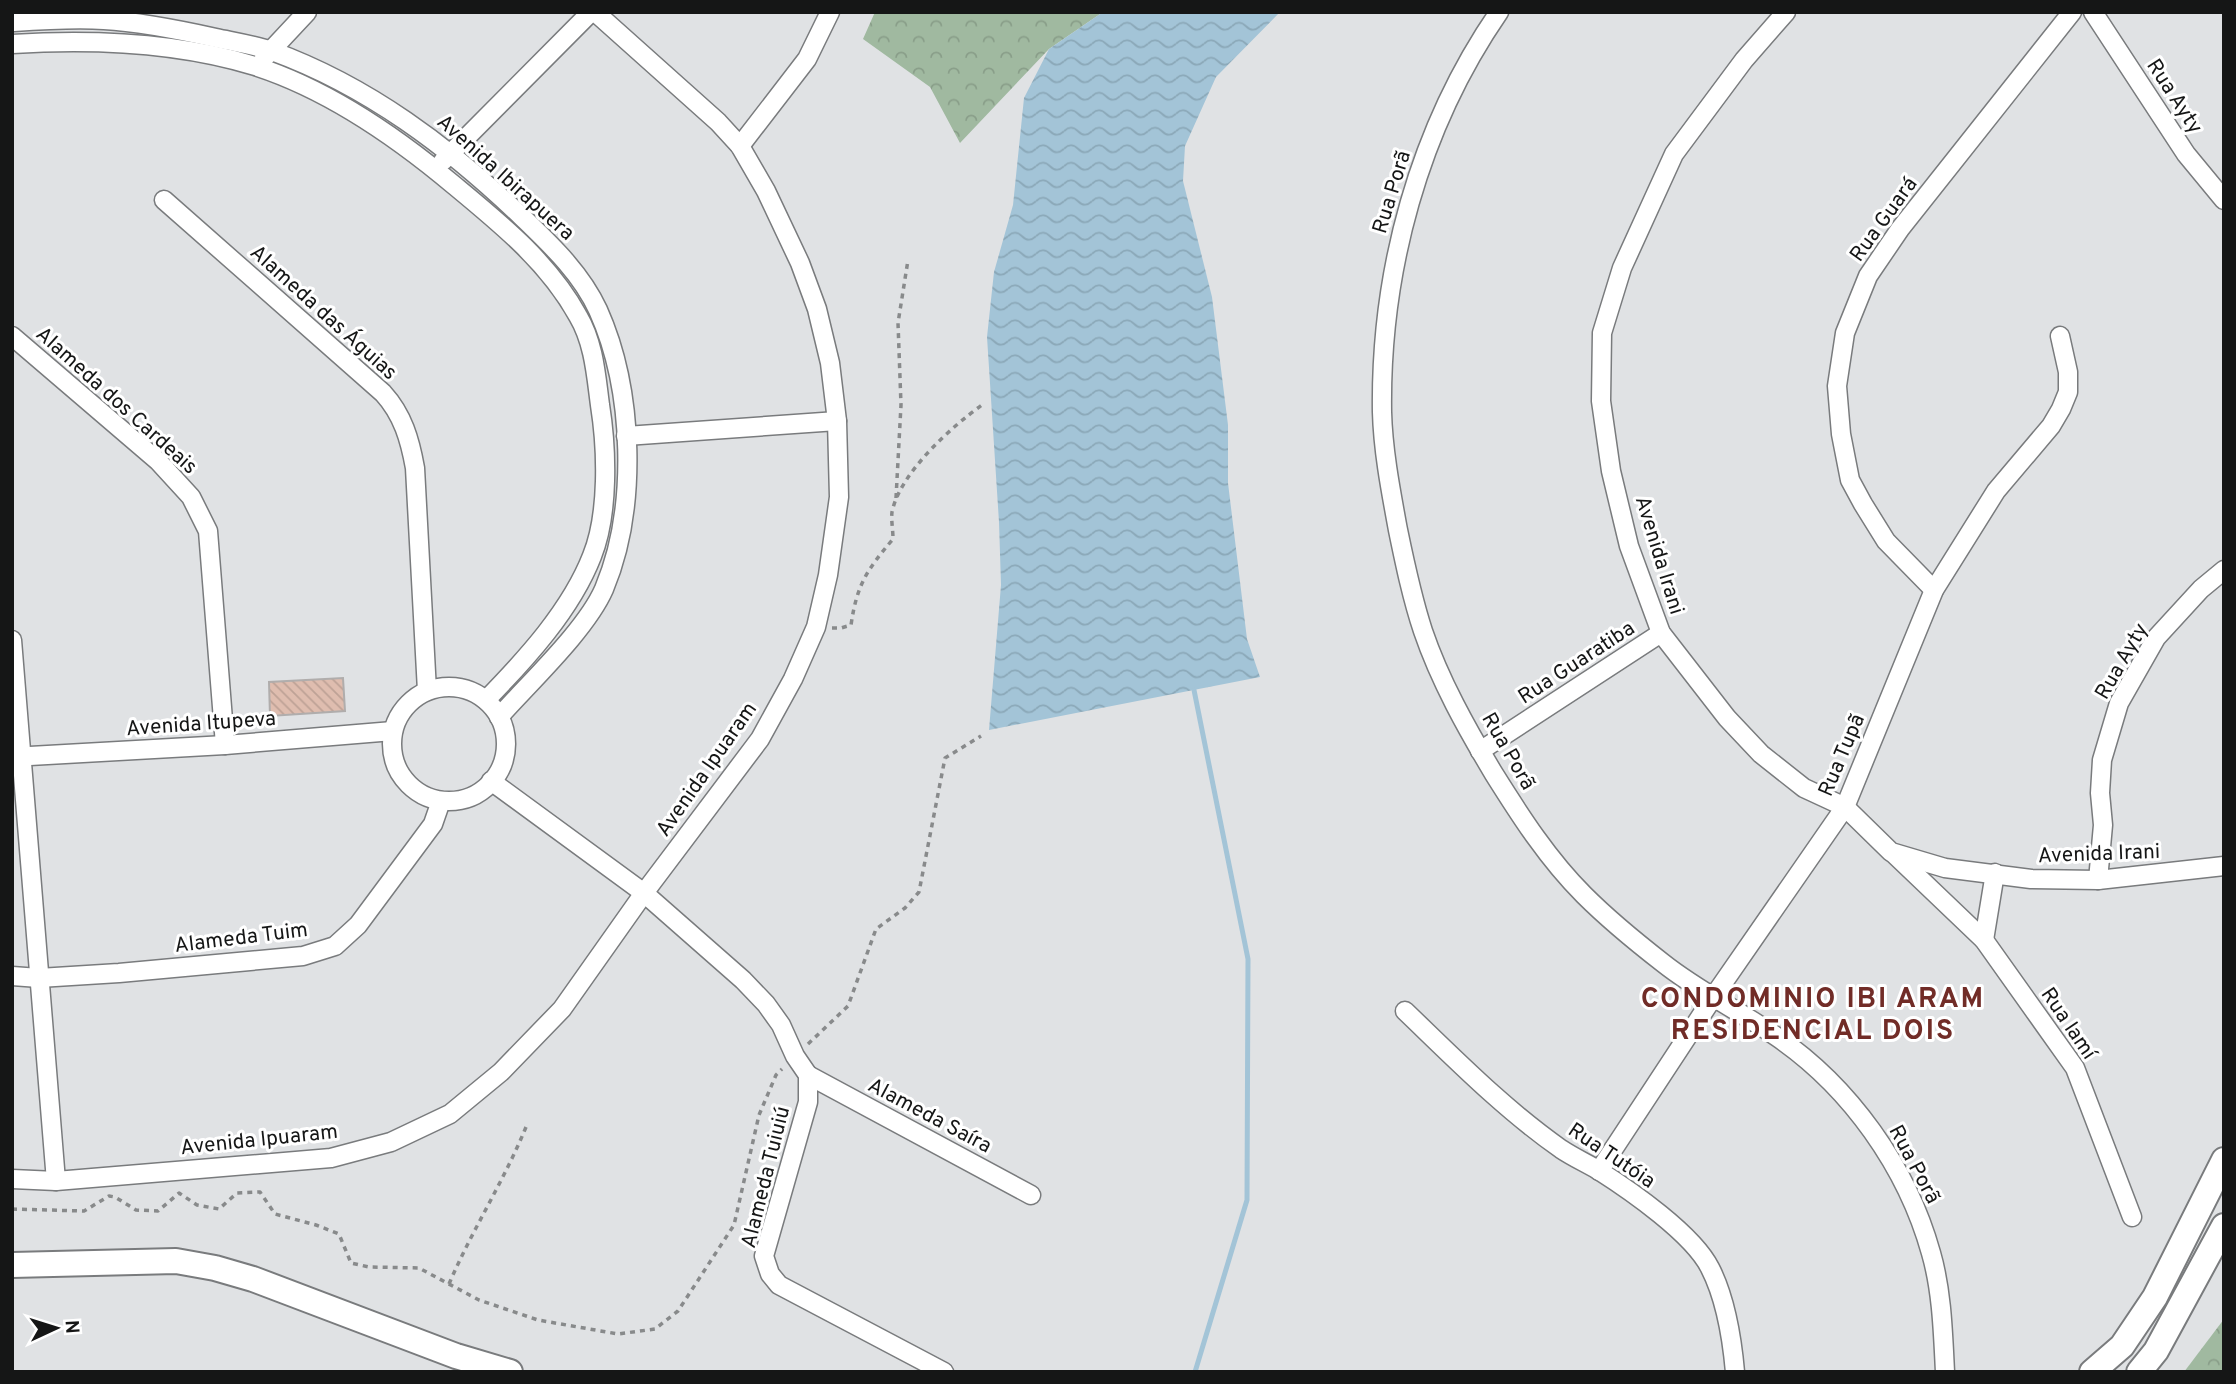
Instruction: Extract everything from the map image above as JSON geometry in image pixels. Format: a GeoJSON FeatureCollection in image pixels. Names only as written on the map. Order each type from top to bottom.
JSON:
{"type":"FeatureCollection","features":[{"type":"Feature","properties":{"kind":"main road"},"geometry":{"type":"LineString","coordinates":[[2092,1372],[2122,1346],[2155,1297],[2224,1160]]}},
{"type":"Feature","properties":{"kind":"main road"},"geometry":{"type":"LineString","coordinates":[[2139,1372],[2156,1351],[2224,1226]]}},
{"type":"Feature","properties":{"kind":"main road"},"geometry":{"type":"LineString","coordinates":[[12,1265],[176,1261],[215,1268],[253,1279],[456,1356],[510,1372]]}},
{"type":"Feature","properties":{"kind":"street"},"geometry":{"type":"LineString","coordinates":[[258,67],[270,50],[307,12]]}},
{"type":"Feature","properties":{"kind":"street"},"geometry":{"type":"LineString","coordinates":[[435,169],[593,12]]}},
{"type":"Feature","properties":{"kind":"street","name":"Avenida Ipuaram"},"geometry":{"type":"LineString","coordinates":[[12,1179],[56,1181],[331,1158],[391,1142],[450,1114],[501,1072],[562,1009],[760,739],[793,679],[816,627],[828,575],[839,496],[837,421],[830,363],[817,309],[800,263],[766,191],[740,146],[718,121],[593,12]]}},
{"type":"Feature","properties":{"kind":"street"},"geometry":{"type":"LineString","coordinates":[[740,146],[807,59],[830,12]]}},
{"type":"Feature","properties":{"kind":"street","name":"Rua Porã"},"geometry":{"type":"LineString","coordinates":[[1499,12],[1478,42],[1447,104],[1413,187],[1393,267],[1382,413],[1391,492],[1406,570],[1422,629],[1438,669],[1480,751],[1531,834],[1583,894],[1664,965],[1779,1038],[1825,1074],[1866,1120],[1911,1199],[1932,1255],[1943,1327],[1945,1372]]}},
{"type":"Feature","properties":{"kind":"street","name":"Avenida Irani"},"geometry":{"type":"LineString","coordinates":[[1786,12],[1744,60],[1674,154],[1622,268],[1602,333],[1601,401],[1611,471],[1629,546],[1661,633],[1727,718],[1761,754],[1804,788],[1845,807],[1891,852],[1945,868],[2031,879],[2098,880],[2224,866]]}},
{"type":"Feature","properties":{"kind":"street","name":"Rua Guará"},"geometry":{"type":"LineString","coordinates":[[1934,590],[1886,541],[1850,480],[1841,434],[1837,386],[1845,333],[1868,276],[1900,229],[2072,12]]}},
{"type":"Feature","properties":{"kind":"street","name":"Rua Ayty"},"geometry":{"type":"LineString","coordinates":[[2093,12],[2186,154],[2224,200]]}},
{"type":"Feature","properties":{"kind":"street"},"geometry":{"type":"LineString","coordinates":[[58,41],[59,16]]}},
{"type":"Feature","properties":{"kind":"street","name":"Avenida Ibirapuera"},"geometry":{"type":"LineString","coordinates":[[12,22],[59,16],[143,24],[270,50],[363,92],[452,153],[554,248],[572,269],[591,298],[611,346],[619,377],[626,436],[626,507],[615,556],[603,591],[588,616],[499,717]]}},
{"type":"Feature","properties":{"kind":"street","name":"Avenida Ibirapuera"},"geometry":{"type":"LineString","coordinates":[[12,44],[58,41],[119,42],[171,48],[258,67],[312,90],[384,132],[435,169],[501,224],[547,271],[566,296],[580,318],[593,352],[605,448],[603,505],[593,555],[578,586],[530,654],[486,700]]}},
{"type":"Feature","properties":{"kind":"street","name":"Alameda das Águias"},"geometry":{"type":"LineString","coordinates":[[164,200],[383,393],[403,422],[410,439],[415,468],[427,691]]}},
{"type":"Feature","properties":{"kind":"street","name":"Alameda dos Cardeais"},"geometry":{"type":"LineString","coordinates":[[12,336],[158,461],[191,497],[208,531],[225,745]]}},
{"type":"Feature","properties":{"kind":"street","name":"Rua Tupã"},"geometry":{"type":"LineString","coordinates":[[1599,1171],[1714,996],[1845,807],[1934,590],[1996,491],[2051,426],[2061,409],[2068,392],[2068,372],[2060,336]]}},
{"type":"Feature","properties":{"kind":"street"},"geometry":{"type":"LineString","coordinates":[[626,436],[837,421]]}},
{"type":"Feature","properties":{"kind":"street","name":"Rua Ayty"},"geometry":{"type":"LineString","coordinates":[[2098,880],[2103,825],[2100,793],[2102,760],[2119,703],[2156,638],[2201,589],[2224,570]]}},
{"type":"Feature","properties":{"kind":"street","name":"Rua Guaratiba"},"geometry":{"type":"LineString","coordinates":[[1480,751],[1661,633]]}},
{"type":"Feature","properties":{"kind":"street"},"geometry":{"type":"LineString","coordinates":[[12,640],[18,757],[56,1181]]}},
{"type":"Feature","properties":{"kind":"street"},"geometry":{"type":"LineString","coordinates":[[448,686],[468,690],[486,700],[499,717],[506,747],[503,763],[491,781],[481,791],[462,799],[441,801],[419,792],[402,776],[393,754],[393,731],[400,714],[412,700],[427,691],[448,686]]}},
{"type":"Feature","properties":{"kind":"street","name":"Avenida Itupeva"},"geometry":{"type":"LineString","coordinates":[[18,757],[225,745],[393,731]]}},
{"type":"Feature","properties":{"kind":"street"},"geometry":{"type":"LineString","coordinates":[[491,781],[645,893],[751,988],[781,1025],[795,1056],[808,1075]]}},
{"type":"Feature","properties":{"kind":"street","name":"Alameda Tuim"},"geometry":{"type":"LineString","coordinates":[[12,976],[39,978],[119,974],[303,956],[335,946],[358,925],[433,824],[441,801]]}},
{"type":"Feature","properties":{"kind":"street","name":"Rua Iamí"},"geometry":{"type":"LineString","coordinates":[[1891,852],[1984,940],[2075,1068],[2132,1217]]}},
{"type":"Feature","properties":{"kind":"street"},"geometry":{"type":"LineString","coordinates":[[1984,940],[1995,873]]}},
{"type":"Feature","properties":{"kind":"street","name":"Rua Tutóia"},"geometry":{"type":"LineString","coordinates":[[1405,1011],[1506,1106],[1562,1149],[1599,1171],[1658,1214],[1692,1244],[1710,1267],[1723,1303],[1735,1372]]}},
{"type":"Feature","properties":{"kind":"street","name":"Alameda Saíra"},"geometry":{"type":"LineString","coordinates":[[808,1075],[1031,1195]]}},
{"type":"Feature","properties":{"kind":"street","name":"Alameda Tuiuiú"},"geometry":{"type":"LineString","coordinates":[[808,1075],[808,1102],[802,1129],[764,1256],[770,1274],[779,1285],[944,1372]]}},
{"type":"Feature","properties":{"kind":"path"},"geometry":{"type":"LineString","coordinates":[[896,500],[901,405],[898,323],[908,260]]}},
{"type":"Feature","properties":{"kind":"path"},"geometry":{"type":"LineString","coordinates":[[816,627],[841,628],[852,625],[858,591],[873,563],[893,539],[891,514],[896,500],[929,451],[953,426],[982,405]]}},
{"type":"Feature","properties":{"kind":"path"},"geometry":{"type":"LineString","coordinates":[[12,1209],[84,1211],[109,1196],[136,1210],[158,1211],[179,1193],[197,1205],[219,1209],[237,1193],[260,1192],[275,1214],[339,1234],[351,1263],[369,1267],[419,1268],[479,1300],[538,1320],[618,1334],[655,1329],[678,1311],[734,1225],[759,1115],[776,1075],[848,1006],[876,929],[905,908],[919,892],[945,758],[981,736]]}},
{"type":"Feature","properties":{"kind":"path"},"geometry":{"type":"LineString","coordinates":[[449,1284],[466,1244],[512,1161],[526,1127]]}},
{"type":"Feature","properties":{"kind":"green space"},"geometry":{"type":"Polygon","coordinates":[[[875,12],[1103,12],[1049,49],[960,143],[930,87],[863,39],[875,12]]]}},
{"type":"Feature","properties":{"kind":"green space"},"geometry":{"type":"Polygon","coordinates":[[[2224,1319],[2224,1372],[2184,1372],[2224,1319]]]}},
{"type":"Feature","properties":{"kind":"water"},"geometry":{"type":"Polygon","coordinates":[[[1103,12],[1280,12],[1216,77],[1185,146],[1183,181],[1212,297],[1228,425],[1228,483],[1247,639],[1260,677],[989,730],[1001,585],[987,337],[994,272],[1013,205],[1024,98],[1049,49],[1103,12]]]}},
{"type":"Feature","properties":{"kind":"building"},"geometry":{"type":"Polygon","coordinates":[[[343,678],[345,711],[270,716],[269,682],[343,678]]]}},
{"type":"Feature","properties":{"kind":"waterway"},"geometry":{"type":"LineString","coordinates":[[1194,690],[1248,959],[1247,1200],[1195,1372]]}},
{"type":"Feature","properties":{"kind":"district","name":"CONDOMINIO IBI ARAM RESIDENCIAL DOIS"},"geometry":{"type":"Point","coordinates":[1813,1013]}}]}
